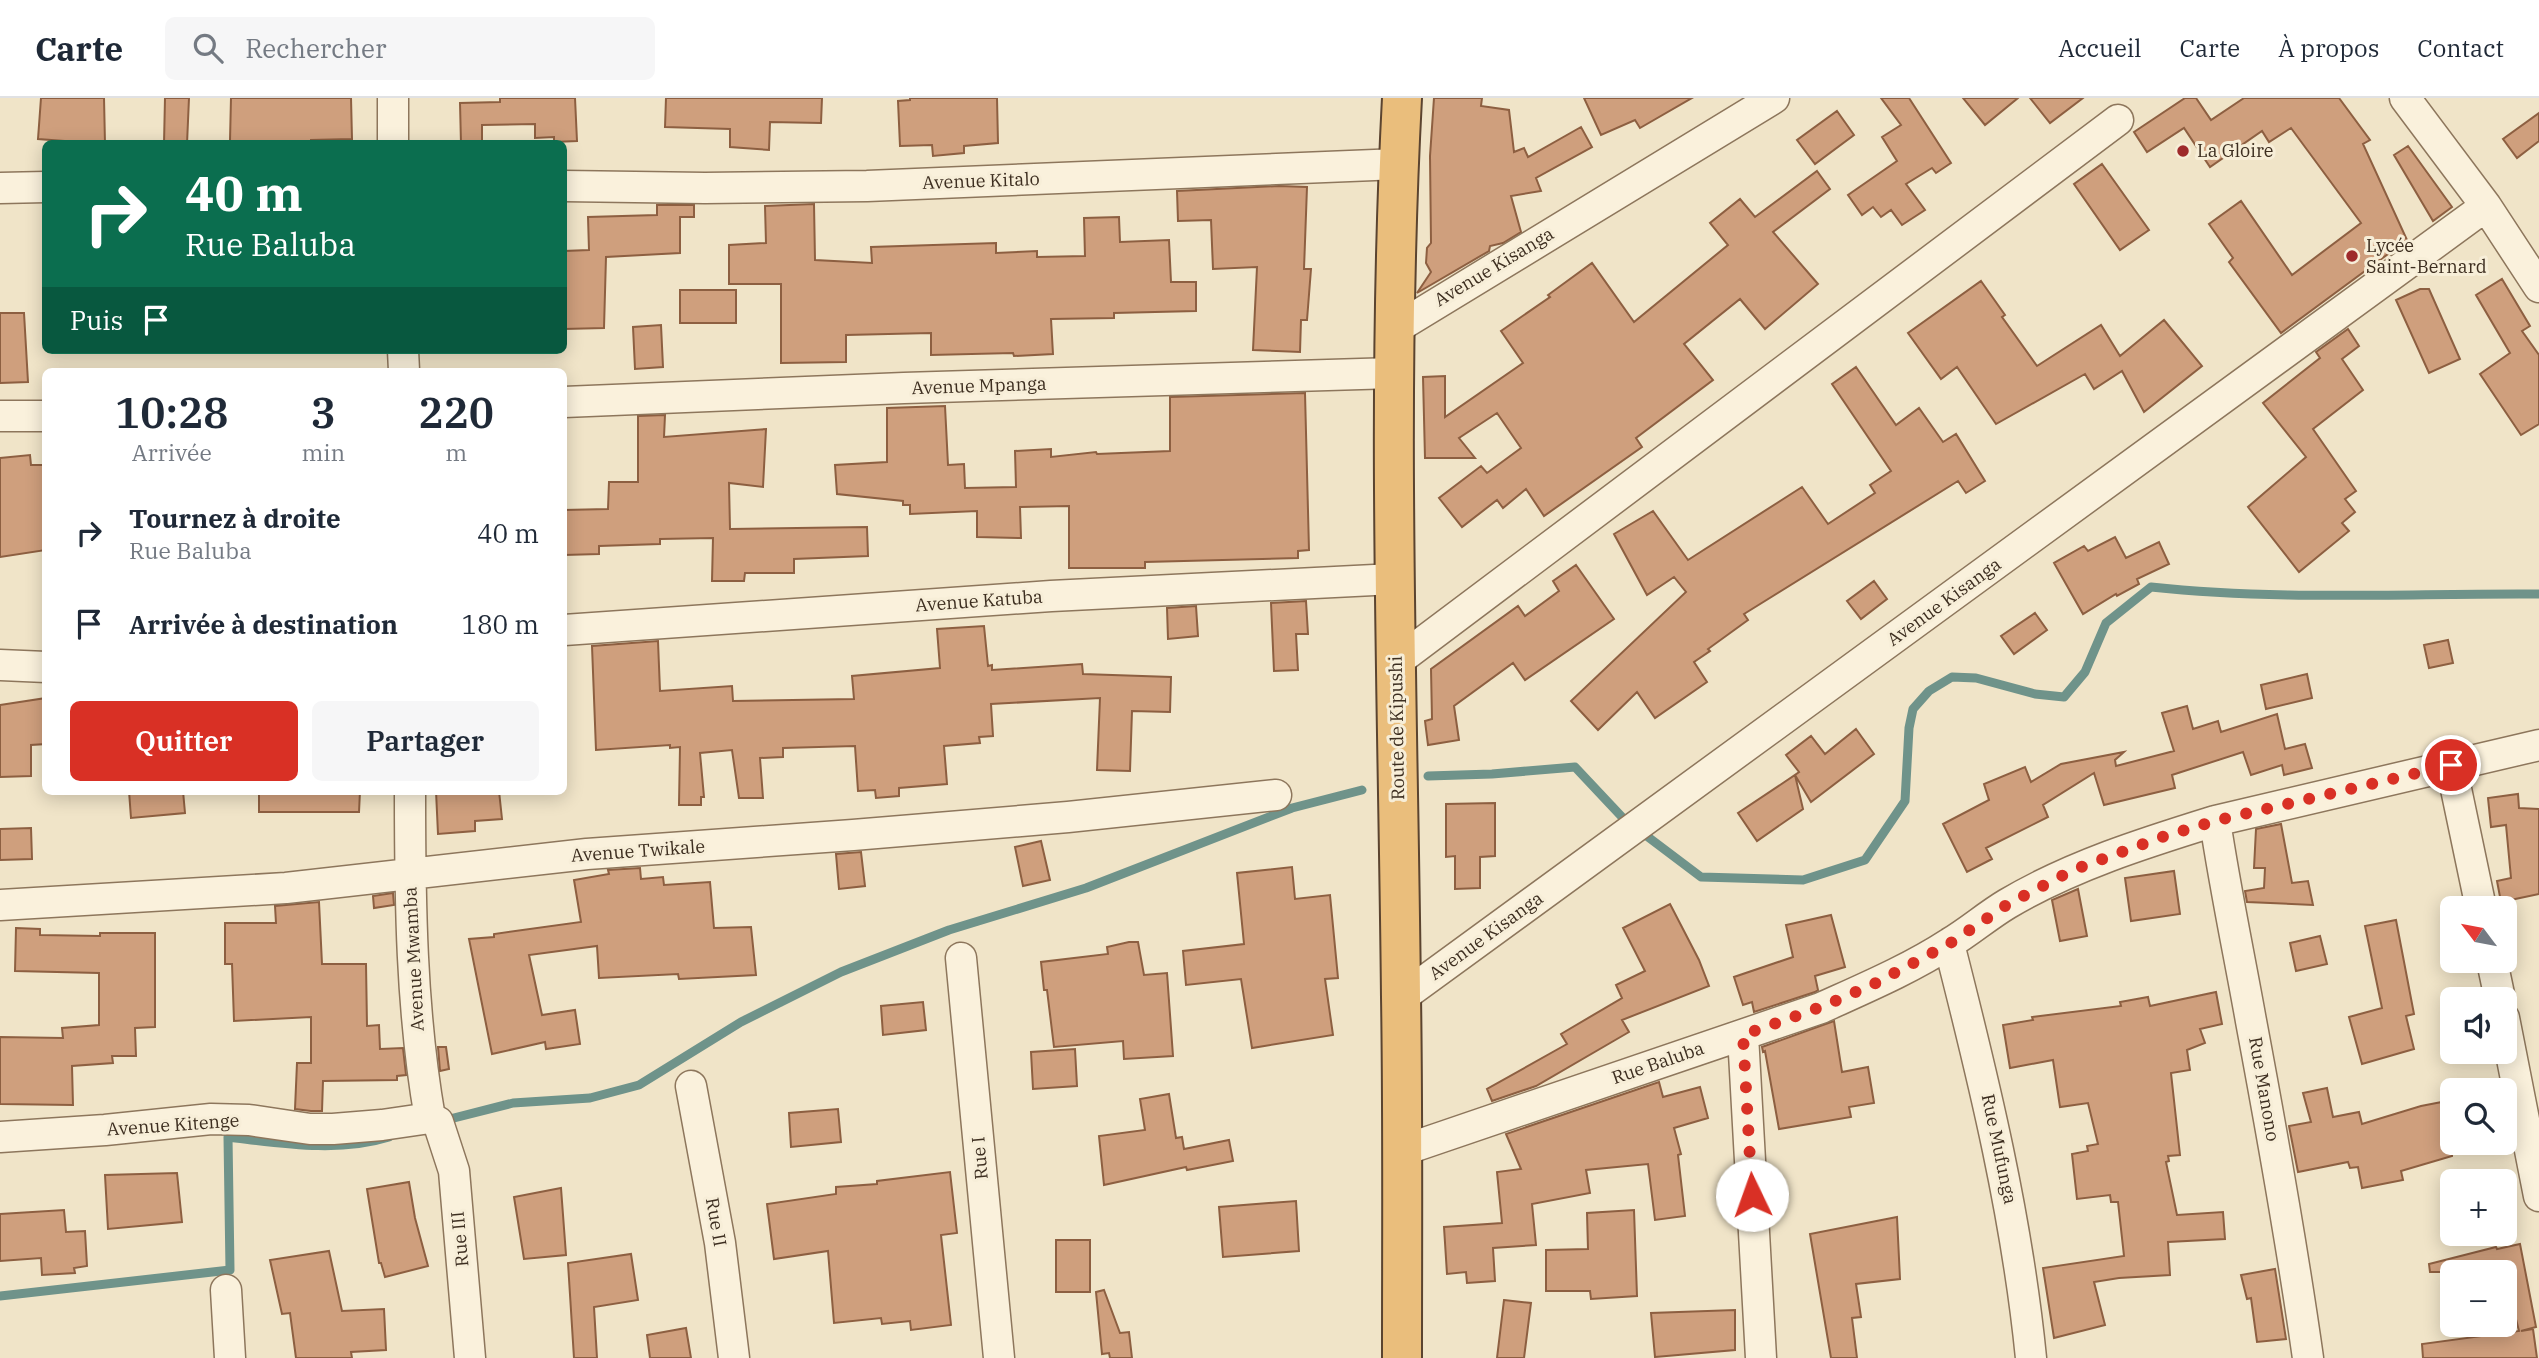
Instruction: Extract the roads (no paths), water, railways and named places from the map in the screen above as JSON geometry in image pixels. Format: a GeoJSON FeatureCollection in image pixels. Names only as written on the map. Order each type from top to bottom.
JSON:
{"type":"FeatureCollection","features":[{"type":"Feature","properties":{"kind":"highway","name":"Route de Kipushi"},"geometry":{"type":"LineString","coordinates":[[1402,98],[1394,373],[1402,1358]]}},
{"type":"Feature","properties":{"kind":"street"},"geometry":{"type":"LineString","coordinates":[[393,98],[393,140]]}},
{"type":"Feature","properties":{"kind":"street","name":"Avenue Kisanga"},"geometry":{"type":"LineString","coordinates":[[1395,329],[1774,98]]}},
{"type":"Feature","properties":{"kind":"street"},"geometry":{"type":"LineString","coordinates":[[2405,98],[2486,206],[2539,287]]}},
{"type":"Feature","properties":{"kind":"street"},"geometry":{"type":"LineString","coordinates":[[1395,663],[2118,120]]}},
{"type":"Feature","properties":{"kind":"street","name":"Avenue Kitalo"},"geometry":{"type":"LineString","coordinates":[[567,186],[867,186],[1399,164]]}},
{"type":"Feature","properties":{"kind":"street"},"geometry":{"type":"LineString","coordinates":[[0,188],[42,187]]}},
{"type":"Feature","properties":{"kind":"street","name":"Avenue Kisanga"},"geometry":{"type":"LineString","coordinates":[[1401,998],[2486,206]]}},
{"type":"Feature","properties":{"kind":"street","name":"Avenue Mpanga"},"geometry":{"type":"LineString","coordinates":[[567,402],[904,388],[1394,373]]}},
{"type":"Feature","properties":{"kind":"street"},"geometry":{"type":"LineString","coordinates":[[0,416],[42,416]]}},
{"type":"Feature","properties":{"kind":"street","name":"Avenue Katuba"},"geometry":{"type":"LineString","coordinates":[[567,630],[1051,596],[1394,579]]}},
{"type":"Feature","properties":{"kind":"street"},"geometry":{"type":"LineString","coordinates":[[0,664],[42,667]]}},
{"type":"Feature","properties":{"kind":"street","name":"Rue Baluba"},"geometry":{"type":"LineString","coordinates":[[1401,1151],[1834,1002],[1949,944],[2008,904],[2073,870],[2165,836],[2215,821],[2539,745]]}},
{"type":"Feature","properties":{"kind":"street"},"geometry":{"type":"LineString","coordinates":[[2451,765],[2478,896]]}},
{"type":"Feature","properties":{"kind":"street","name":"Avenue Mwamba"},"geometry":{"type":"LineString","coordinates":[[410,795],[415,1009],[419,1055],[434,1120]]}},
{"type":"Feature","properties":{"kind":"street","name":"Avenue Twikale"},"geometry":{"type":"LineString","coordinates":[[0,905],[286,887],[587,854],[1068,817],[1276,795]]}},
{"type":"Feature","properties":{"kind":"street","name":"Rue Manono"},"geometry":{"type":"LineString","coordinates":[[2215,821],[2227,904],[2251,1017],[2289,1227],[2308,1358]]}},
{"type":"Feature","properties":{"kind":"street","name":"Rue Mufunga"},"geometry":{"type":"LineString","coordinates":[[1949,944],[1988,1096],[2013,1220],[2031,1358]]}},
{"type":"Feature","properties":{"kind":"street","name":"Rue I"},"geometry":{"type":"LineString","coordinates":[[961,958],[999,1358]]}},
{"type":"Feature","properties":{"kind":"street"},"geometry":{"type":"LineString","coordinates":[[1743,1035],[1761,1358]]}},
{"type":"Feature","properties":{"kind":"street"},"geometry":{"type":"LineString","coordinates":[[2513,1064],[2539,1196]]}},
{"type":"Feature","properties":{"kind":"street","name":"Rue II"},"geometry":{"type":"LineString","coordinates":[[691,1086],[720,1243],[734,1358]]}},
{"type":"Feature","properties":{"kind":"street","name":"Avenue Kitenge"},"geometry":{"type":"LineString","coordinates":[[0,1137],[228,1118],[310,1129],[434,1120]]}},
{"type":"Feature","properties":{"kind":"street","name":"Rue III"},"geometry":{"type":"LineString","coordinates":[[434,1120],[454,1171],[470,1358]]}},
{"type":"Feature","properties":{"kind":"street"},"geometry":{"type":"LineString","coordinates":[[226,1290],[230,1358]]}},
{"type":"Feature","properties":{"kind":"waterway"},"geometry":{"type":"LineString","coordinates":[[1648,837],[1701,877],[1803,880],[1865,860],[1905,801],[1909,728],[1913,709],[1929,691],[1952,677],[1976,678],[2035,694],[2064,697],[2085,672],[2106,623],[2151,587],[2297,595],[2539,594]]}},
{"type":"Feature","properties":{"kind":"waterway"},"geometry":{"type":"LineString","coordinates":[[1428,776],[1575,767],[1622,817]]}},
{"type":"Feature","properties":{"kind":"waterway"},"geometry":{"type":"LineString","coordinates":[[442,1121],[513,1103],[590,1098],[639,1085],[741,1022],[841,972],[949,930],[1086,888],[1292,808],[1362,790]]}},
{"type":"Feature","properties":{"kind":"waterway"},"geometry":{"type":"LineString","coordinates":[[0,1296],[230,1270],[228,1137],[329,1146],[350,1145],[389,1137]]}},
{"type":"Feature","properties":{"kind":"place","name":"La Gloire"},"geometry":{"type":"Point","coordinates":[2183,151]}},
{"type":"Feature","properties":{"kind":"place","name":"Lycée Saint-Bernard"},"geometry":{"type":"Point","coordinates":[2352,256]}}]}
